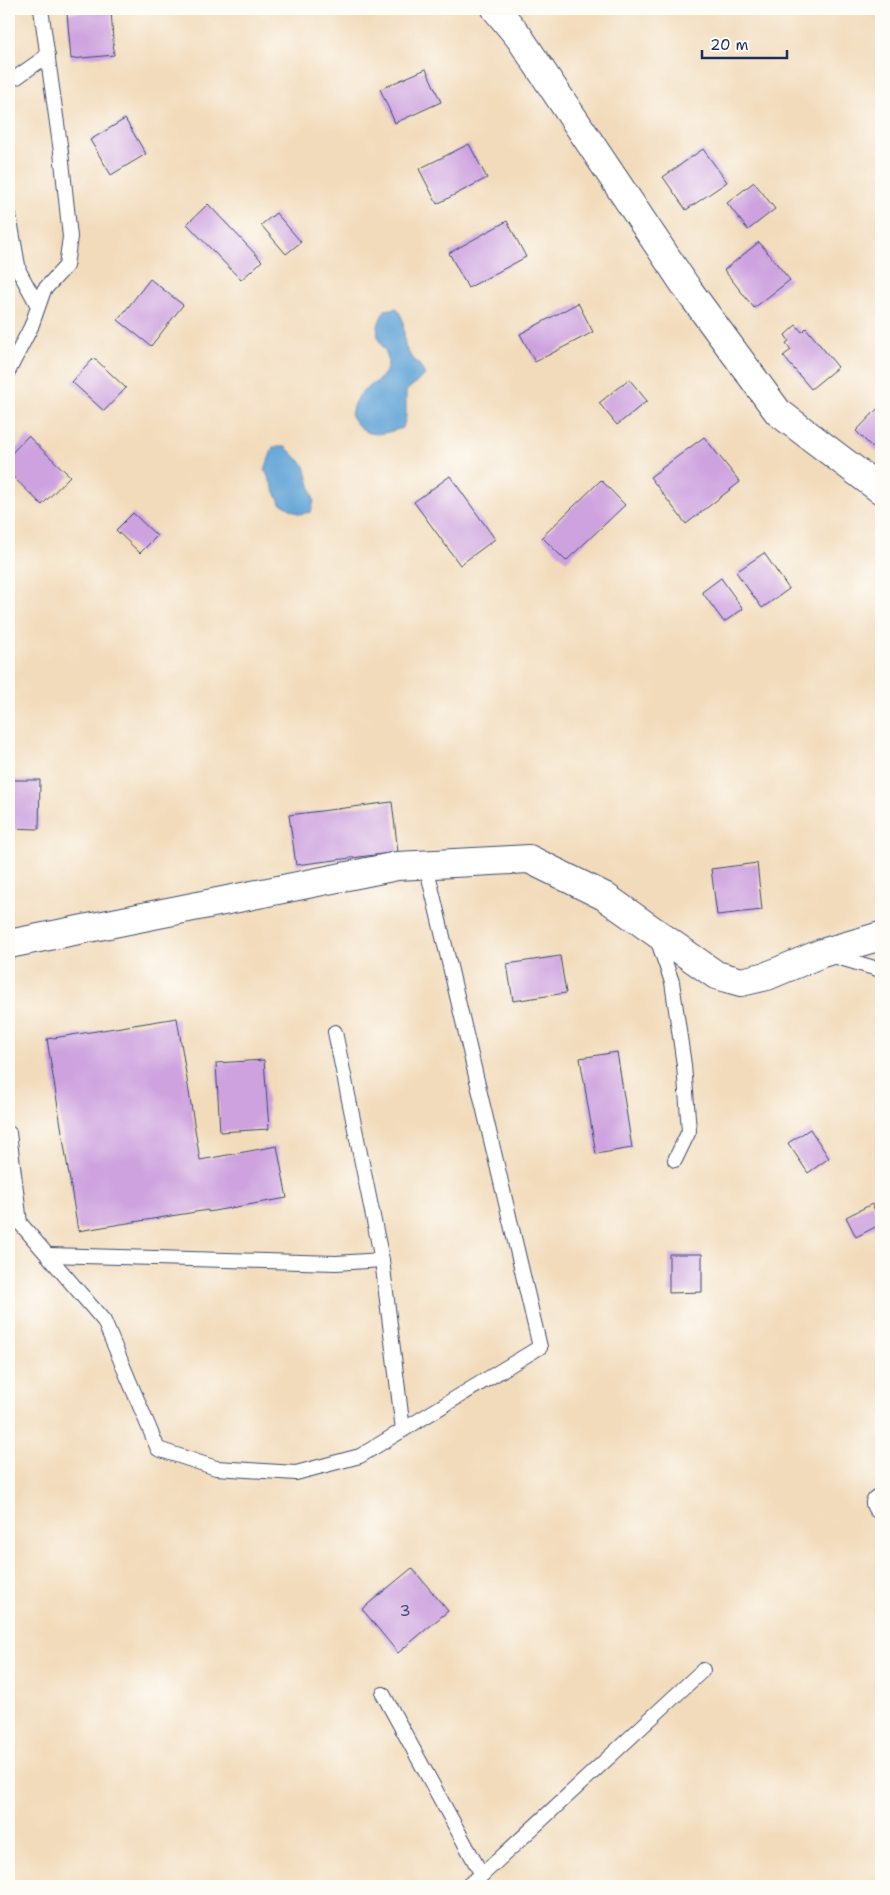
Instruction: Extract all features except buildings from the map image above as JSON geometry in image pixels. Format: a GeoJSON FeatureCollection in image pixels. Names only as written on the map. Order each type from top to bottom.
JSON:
{"type":"FeatureCollection","features":[{"type":"Feature","properties":{"kind":"street"},"geometry":{"type":"LineString","coordinates":[[496,9],[519,37],[689,292],[778,412],[881,490]]}},
{"type":"Feature","properties":{"kind":"street"},"geometry":{"type":"LineString","coordinates":[[9,944],[397,866],[529,860],[604,896],[716,975],[740,982],[767,976],[822,953],[881,936]]}},
{"type":"Feature","properties":{"kind":"lane"},"geometry":{"type":"LineString","coordinates":[[9,370],[30,327],[44,290],[66,266],[70,237],[62,152],[41,9]]}},
{"type":"Feature","properties":{"kind":"lane"},"geometry":{"type":"LineString","coordinates":[[17,77],[48,55]]}},
{"type":"Feature","properties":{"kind":"lane"},"geometry":{"type":"LineString","coordinates":[[9,215],[19,271],[38,306]]}},
{"type":"Feature","properties":{"kind":"lane"},"geometry":{"type":"LineString","coordinates":[[9,1133],[11,1176],[20,1223],[104,1321],[158,1449],[216,1468],[296,1473],[360,1456],[540,1347],[426,865]]}},
{"type":"Feature","properties":{"kind":"lane"},"geometry":{"type":"LineString","coordinates":[[654,930],[672,982],[684,1065],[689,1131],[675,1160]]}},
{"type":"Feature","properties":{"kind":"lane"},"geometry":{"type":"LineString","coordinates":[[822,953],[881,970]]}},
{"type":"Feature","properties":{"kind":"lane"},"geometry":{"type":"LineString","coordinates":[[335,1032],[382,1260],[403,1430]]}},
{"type":"Feature","properties":{"kind":"lane"},"geometry":{"type":"LineString","coordinates":[[48,1255],[336,1263],[382,1260]]}},
{"type":"Feature","properties":{"kind":"lane"},"geometry":{"type":"LineString","coordinates":[[467,1886],[482,1875],[703,1670]]}},
{"type":"Feature","properties":{"kind":"lane"},"geometry":{"type":"LineString","coordinates":[[383,1694],[482,1875]]}},
{"type":"Feature","properties":{"kind":"water"},"geometry":{"type":"Polygon","coordinates":[[[397,308],[403,320],[405,346],[425,375],[406,391],[406,416],[403,428],[373,434],[362,429],[351,416],[351,413],[358,397],[379,380],[387,368],[387,354],[378,338],[377,331],[385,310],[397,308]]]}},
{"type":"Feature","properties":{"kind":"water"},"geometry":{"type":"Polygon","coordinates":[[[273,447],[286,447],[305,466],[314,501],[311,512],[299,514],[280,503],[265,470],[273,447]]]}}]}
